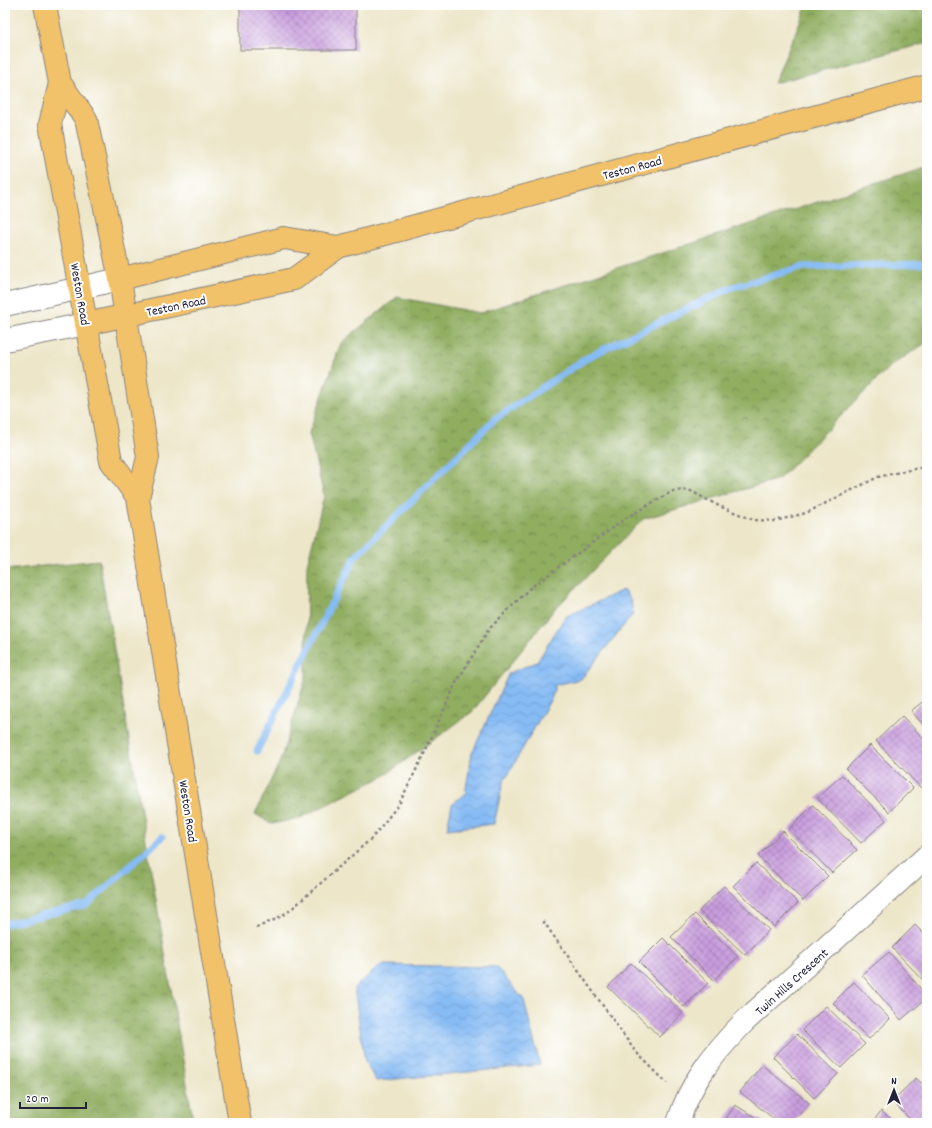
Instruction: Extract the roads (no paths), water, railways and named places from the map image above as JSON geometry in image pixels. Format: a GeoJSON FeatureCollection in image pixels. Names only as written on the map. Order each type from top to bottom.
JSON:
{"type":"FeatureCollection","features":[{"type":"Feature","properties":{"kind":"main road","name":"Weston Road"},"geometry":{"type":"LineString","coordinates":[[45,5],[60,83],[50,124],[111,461],[138,498]]}},
{"type":"Feature","properties":{"kind":"main road","name":"Weston Road"},"geometry":{"type":"LineString","coordinates":[[60,83],[86,119],[120,279],[148,457],[138,498],[240,1123]]}},
{"type":"Feature","properties":{"kind":"main road","name":"Teston Road"},"geometry":{"type":"LineString","coordinates":[[86,324],[294,279],[338,247],[927,86]]}},
{"type":"Feature","properties":{"kind":"main road","name":"Teston Road"},"geometry":{"type":"LineString","coordinates":[[120,279],[284,238],[338,247]]}},
{"type":"Feature","properties":{"kind":"street","name":"Teston Road"},"geometry":{"type":"LineString","coordinates":[[5,305],[120,279]]}},
{"type":"Feature","properties":{"kind":"street","name":"Teston Road"},"geometry":{"type":"LineString","coordinates":[[5,340],[86,324]]}},
{"type":"Feature","properties":{"kind":"street","name":"Twin Hills Crescent"},"geometry":{"type":"LineString","coordinates":[[678,1123],[693,1087],[707,1064],[721,1047],[746,1021],[927,856]]}},
{"type":"Feature","properties":{"kind":"water"},"geometry":{"type":"Polygon","coordinates":[[[623,590],[631,601],[633,614],[581,679],[555,685],[552,697],[503,783],[494,824],[447,829],[452,804],[465,794],[472,753],[509,673],[537,662],[565,617],[623,590]]]}},
{"type":"Feature","properties":{"kind":"water"},"geometry":{"type":"Polygon","coordinates":[[[381,965],[496,967],[524,1000],[540,1065],[376,1081],[365,1062],[354,988],[381,965]]]}},
{"type":"Feature","properties":{"kind":"waterway"},"geometry":{"type":"LineString","coordinates":[[257,751],[355,557],[495,419],[590,356],[730,288],[802,267],[927,264]]}},
{"type":"Feature","properties":{"kind":"waterway"},"geometry":{"type":"LineString","coordinates":[[5,924],[87,905],[162,837]]}}]}
